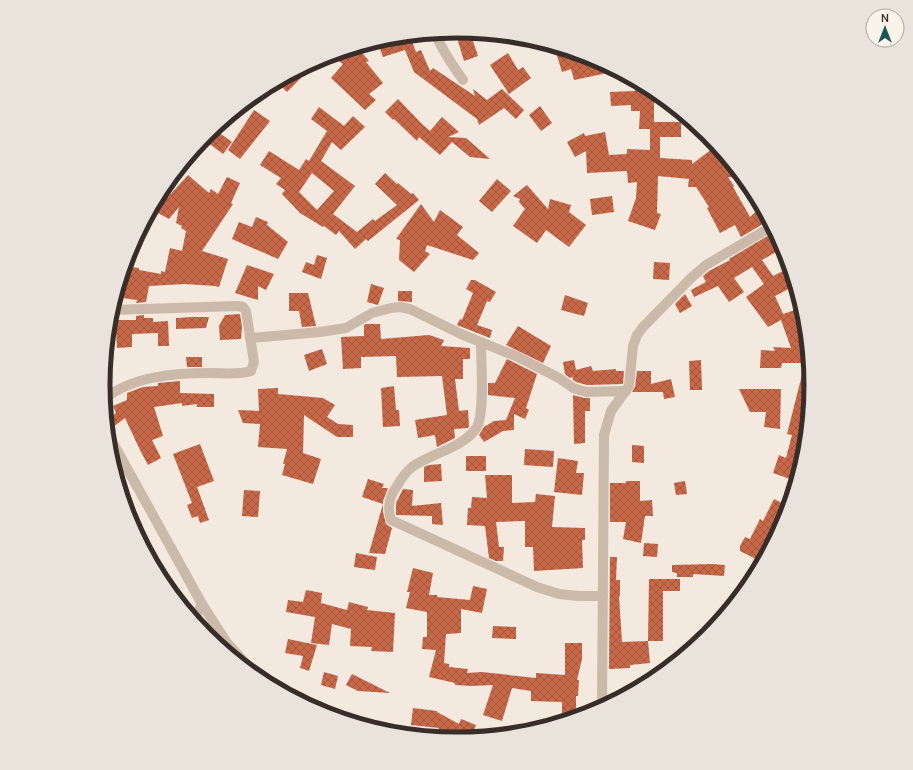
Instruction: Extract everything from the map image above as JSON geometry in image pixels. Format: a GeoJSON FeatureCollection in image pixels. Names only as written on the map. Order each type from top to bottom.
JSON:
{"type":"FeatureCollection","features":[{"type":"Feature","properties":{"kind":"street"},"geometry":{"type":"LineString","coordinates":[[438,39],[453,67],[463,80]]}},
{"type":"Feature","properties":{"kind":"street"},"geometry":{"type":"LineString","coordinates":[[602,700],[604,435],[611,412],[626,391],[630,379],[633,346],[637,335],[643,327],[706,265],[767,230]]}},
{"type":"Feature","properties":{"kind":"street"},"geometry":{"type":"LineString","coordinates":[[110,394],[124,386],[156,378],[208,373],[244,373],[250,371],[254,362],[246,311],[242,306],[118,310]]}},
{"type":"Feature","properties":{"kind":"street"},"geometry":{"type":"LineString","coordinates":[[250,338],[320,332],[346,328],[372,314],[391,308],[400,307],[410,309],[481,342],[518,357],[559,378],[573,388],[586,392],[610,393],[626,391]]}},
{"type":"Feature","properties":{"kind":"street"},"geometry":{"type":"LineString","coordinates":[[481,342],[482,395],[477,427],[454,447],[417,464],[402,478],[393,491],[389,503],[391,520],[537,587],[559,594],[603,596]]}},
{"type":"Feature","properties":{"kind":"street"},"geometry":{"type":"LineString","coordinates":[[115,446],[202,604],[228,643],[238,654]]}},
{"type":"Feature","properties":{"kind":"street"},"geometry":{"type":"LineString","coordinates":[[197,615],[202,604]]}},
{"type":"Feature","properties":{"kind":"building"},"geometry":{"type":"Polygon","coordinates":[[[457,38],[472,39],[478,56],[464,61],[457,38]]]}},
{"type":"Feature","properties":{"kind":"building"},"geometry":{"type":"Polygon","coordinates":[[[412,41],[416,52],[421,50],[430,71],[433,68],[475,96],[473,89],[487,100],[502,89],[524,110],[516,119],[504,108],[479,125],[477,119],[414,72],[405,50],[383,57],[379,47],[412,41]]]}},
{"type":"Feature","properties":{"kind":"building"},"geometry":{"type":"Polygon","coordinates":[[[361,52],[369,61],[366,62],[383,83],[369,94],[376,100],[365,110],[331,78],[343,64],[336,59],[361,52]]]}},
{"type":"Feature","properties":{"kind":"building"},"geometry":{"type":"Polygon","coordinates":[[[508,53],[518,70],[523,67],[531,78],[509,94],[490,65],[508,53]]]}},
{"type":"Feature","properties":{"kind":"building"},"geometry":{"type":"Polygon","coordinates":[[[556,53],[589,64],[608,73],[574,80],[571,69],[562,72],[556,53]]]}},
{"type":"Feature","properties":{"kind":"building"},"geometry":{"type":"Polygon","coordinates":[[[299,76],[301,78],[287,92],[281,86],[299,76]]]}},
{"type":"Feature","properties":{"kind":"building"},"geometry":{"type":"Polygon","coordinates":[[[635,87],[654,100],[654,122],[681,122],[681,137],[660,137],[660,158],[692,160],[692,164],[711,150],[735,177],[728,177],[750,217],[756,211],[763,224],[741,237],[735,225],[720,233],[707,208],[709,207],[696,187],[688,187],[689,179],[658,176],[657,213],[661,214],[655,230],[628,221],[636,198],[637,182],[628,183],[627,171],[587,173],[586,151],[575,157],[567,142],[584,133],[585,136],[605,132],[609,155],[627,154],[627,149],[650,150],[650,129],[639,129],[640,111],[631,111],[631,105],[611,106],[610,92],[635,91],[635,87]]]}},
{"type":"Feature","properties":{"kind":"building"},"geometry":{"type":"Polygon","coordinates":[[[398,99],[430,131],[442,117],[459,132],[448,137],[466,138],[490,159],[470,157],[452,142],[440,155],[419,137],[417,141],[385,112],[398,99]]]}},
{"type":"Feature","properties":{"kind":"building"},"geometry":{"type":"Polygon","coordinates":[[[540,106],[552,123],[541,131],[529,115],[540,106]]]}},
{"type":"Feature","properties":{"kind":"building"},"geometry":{"type":"Polygon","coordinates":[[[319,107],[344,126],[353,116],[365,127],[341,150],[332,142],[321,161],[355,186],[333,214],[357,232],[373,219],[375,221],[397,205],[375,184],[385,173],[411,194],[413,193],[419,200],[368,241],[366,239],[355,249],[339,231],[336,235],[324,226],[323,227],[300,213],[282,194],[285,190],[276,184],[281,178],[260,165],[269,151],[299,170],[306,159],[309,161],[327,131],[311,119],[319,107]],[[312,173],[299,192],[317,210],[334,191],[312,173]]]}},
{"type":"Feature","properties":{"kind":"building"},"geometry":{"type":"Polygon","coordinates":[[[254,110],[270,121],[240,159],[228,150],[254,110]]]}},
{"type":"Feature","properties":{"kind":"building"},"geometry":{"type":"Polygon","coordinates":[[[219,133],[232,142],[223,154],[208,143],[219,133]]]}},
{"type":"Feature","properties":{"kind":"building"},"geometry":{"type":"Polygon","coordinates":[[[188,175],[209,193],[211,189],[218,194],[227,177],[240,183],[231,203],[233,204],[202,251],[228,259],[219,287],[185,284],[149,286],[146,302],[136,303],[137,300],[120,298],[130,267],[161,274],[161,271],[165,272],[170,248],[182,251],[186,231],[181,228],[182,226],[176,223],[179,207],[169,219],[158,213],[158,208],[165,197],[167,198],[188,175]]]}},
{"type":"Feature","properties":{"kind":"building"},"geometry":{"type":"Polygon","coordinates":[[[497,179],[511,191],[492,212],[479,201],[497,179]]]}},
{"type":"Feature","properties":{"kind":"building"},"geometry":{"type":"Polygon","coordinates":[[[527,185],[548,209],[550,199],[571,205],[569,212],[586,225],[569,247],[546,230],[537,243],[513,226],[525,209],[519,202],[520,199],[513,196],[527,185]]]}},
{"type":"Feature","properties":{"kind":"building"},"geometry":{"type":"Polygon","coordinates":[[[612,196],[614,212],[592,215],[590,199],[612,196]]]}},
{"type":"Feature","properties":{"kind":"building"},"geometry":{"type":"Polygon","coordinates":[[[421,204],[434,222],[440,210],[463,227],[457,235],[479,253],[473,260],[427,245],[425,251],[430,254],[414,272],[399,260],[400,240],[396,239],[421,204]]]}},
{"type":"Feature","properties":{"kind":"building"},"geometry":{"type":"Polygon","coordinates":[[[256,217],[268,222],[267,225],[288,242],[278,259],[232,239],[239,222],[252,227],[256,217]]]}},
{"type":"Feature","properties":{"kind":"building"},"geometry":{"type":"Polygon","coordinates":[[[769,235],[777,252],[762,260],[773,276],[784,270],[790,288],[775,296],[783,314],[795,310],[801,340],[803,363],[782,363],[781,368],[760,368],[761,350],[775,351],[773,347],[791,348],[781,320],[768,327],[746,297],[764,284],[752,267],[734,278],[744,292],[729,302],[718,286],[694,297],[691,290],[706,282],[703,276],[709,271],[730,260],[729,259],[769,235]]]}},
{"type":"Feature","properties":{"kind":"building"},"geometry":{"type":"Polygon","coordinates":[[[317,255],[327,258],[321,279],[302,272],[306,262],[314,265],[317,255]]]}},
{"type":"Feature","properties":{"kind":"building"},"geometry":{"type":"Polygon","coordinates":[[[654,262],[670,263],[669,280],[653,279],[654,262]]]}},
{"type":"Feature","properties":{"kind":"building"},"geometry":{"type":"Polygon","coordinates":[[[247,265],[274,274],[266,290],[258,286],[258,300],[235,293],[247,265]]]}},
{"type":"Feature","properties":{"kind":"building"},"geometry":{"type":"Polygon","coordinates":[[[471,280],[475,280],[496,292],[490,302],[487,301],[477,325],[492,330],[490,338],[457,325],[460,319],[462,320],[473,293],[466,289],[471,280]]]}},
{"type":"Feature","properties":{"kind":"building"},"geometry":{"type":"Polygon","coordinates":[[[371,284],[384,288],[378,305],[367,302],[371,284]]]}},
{"type":"Feature","properties":{"kind":"building"},"geometry":{"type":"Polygon","coordinates":[[[398,291],[412,291],[412,302],[398,301],[398,291]]]}},
{"type":"Feature","properties":{"kind":"building"},"geometry":{"type":"Polygon","coordinates":[[[289,293],[308,293],[316,326],[302,327],[299,311],[289,311],[289,293]]]}},
{"type":"Feature","properties":{"kind":"building"},"geometry":{"type":"Polygon","coordinates":[[[685,294],[692,306],[680,313],[675,304],[685,294]]]}},
{"type":"Feature","properties":{"kind":"building"},"geometry":{"type":"Polygon","coordinates":[[[565,295],[588,303],[584,316],[561,310],[565,295]]]}},
{"type":"Feature","properties":{"kind":"building"},"geometry":{"type":"Polygon","coordinates":[[[240,314],[242,327],[241,339],[220,340],[219,326],[225,315],[240,314]]]}},
{"type":"Feature","properties":{"kind":"building"},"geometry":{"type":"Polygon","coordinates":[[[144,315],[144,318],[153,318],[153,322],[168,321],[169,346],[158,346],[158,333],[132,334],[132,347],[117,348],[116,331],[114,331],[115,320],[136,320],[136,316],[144,315]]]}},
{"type":"Feature","properties":{"kind":"building"},"geometry":{"type":"Polygon","coordinates":[[[209,317],[206,328],[176,329],[176,318],[209,317]]]}},
{"type":"Feature","properties":{"kind":"building"},"geometry":{"type":"Polygon","coordinates":[[[380,324],[381,339],[429,335],[444,340],[441,346],[470,348],[470,359],[463,359],[463,379],[455,379],[459,411],[468,410],[468,428],[454,429],[455,438],[437,447],[435,435],[418,438],[415,420],[447,415],[442,376],[397,377],[396,356],[361,357],[361,368],[343,369],[341,337],[364,336],[364,325],[380,324]]]}},
{"type":"Feature","properties":{"kind":"building"},"geometry":{"type":"Polygon","coordinates":[[[518,326],[551,346],[543,363],[506,345],[518,326]]]}},
{"type":"Feature","properties":{"kind":"building"},"geometry":{"type":"Polygon","coordinates":[[[322,349],[327,364],[309,371],[304,355],[322,349]]]}},
{"type":"Feature","properties":{"kind":"building"},"geometry":{"type":"Polygon","coordinates":[[[186,357],[202,357],[202,367],[187,367],[186,357]]]}},
{"type":"Feature","properties":{"kind":"building"},"geometry":{"type":"Polygon","coordinates":[[[507,359],[537,374],[526,408],[529,410],[525,419],[514,414],[514,430],[503,431],[484,442],[479,435],[484,427],[494,421],[506,420],[515,398],[488,395],[488,383],[495,383],[507,359]]]}},
{"type":"Feature","properties":{"kind":"building"},"geometry":{"type":"Polygon","coordinates":[[[574,360],[576,370],[591,366],[593,371],[616,369],[616,371],[624,371],[623,384],[587,385],[576,382],[573,380],[573,377],[570,378],[565,374],[563,362],[574,360]]]}},
{"type":"Feature","properties":{"kind":"building"},"geometry":{"type":"Polygon","coordinates":[[[701,360],[702,390],[690,390],[689,361],[701,360]]]}},
{"type":"Feature","properties":{"kind":"building"},"geometry":{"type":"Polygon","coordinates":[[[803,370],[804,385],[801,430],[790,479],[773,473],[779,455],[786,458],[792,435],[787,434],[803,370]]]}},
{"type":"Feature","properties":{"kind":"building"},"geometry":{"type":"Polygon","coordinates":[[[637,371],[651,371],[651,384],[671,379],[675,397],[664,399],[663,392],[632,392],[635,387],[637,371]]]}},
{"type":"Feature","properties":{"kind":"building"},"geometry":{"type":"Polygon","coordinates":[[[180,381],[180,393],[214,394],[214,407],[197,407],[197,404],[182,406],[182,403],[154,407],[163,436],[152,440],[161,458],[148,465],[125,418],[113,427],[111,417],[116,413],[113,406],[127,400],[127,393],[143,387],[158,386],[158,383],[180,381]]]}},
{"type":"Feature","properties":{"kind":"building"},"geometry":{"type":"Polygon","coordinates":[[[394,386],[396,410],[399,410],[400,426],[383,427],[381,388],[394,386]]]}},
{"type":"Feature","properties":{"kind":"building"},"geometry":{"type":"Polygon","coordinates":[[[278,388],[278,394],[323,398],[335,405],[327,417],[338,424],[353,425],[353,437],[337,437],[304,415],[303,453],[321,459],[313,484],[282,475],[287,449],[258,447],[260,424],[243,423],[238,410],[259,411],[258,389],[278,388]]]}},
{"type":"Feature","properties":{"kind":"building"},"geometry":{"type":"Polygon","coordinates":[[[739,389],[781,389],[780,429],[764,427],[766,412],[750,412],[739,389]]]}},
{"type":"Feature","properties":{"kind":"building"},"geometry":{"type":"Polygon","coordinates":[[[573,395],[590,398],[590,411],[585,411],[585,443],[574,444],[573,395]]]}},
{"type":"Feature","properties":{"kind":"building"},"geometry":{"type":"Polygon","coordinates":[[[200,444],[214,481],[197,487],[209,520],[200,523],[198,516],[192,518],[187,505],[192,503],[173,454],[200,444]]]}},
{"type":"Feature","properties":{"kind":"building"},"geometry":{"type":"Polygon","coordinates":[[[632,445],[644,446],[644,463],[632,462],[632,445]]]}},
{"type":"Feature","properties":{"kind":"building"},"geometry":{"type":"Polygon","coordinates":[[[525,449],[554,451],[553,467],[524,465],[525,449]]]}},
{"type":"Feature","properties":{"kind":"building"},"geometry":{"type":"Polygon","coordinates":[[[466,456],[486,456],[486,471],[466,471],[466,456]]]}},
{"type":"Feature","properties":{"kind":"building"},"geometry":{"type":"Polygon","coordinates":[[[558,458],[578,461],[576,473],[584,473],[582,495],[554,492],[558,458]]]}},
{"type":"Feature","properties":{"kind":"building"},"geometry":{"type":"Polygon","coordinates":[[[441,464],[442,481],[424,482],[424,467],[441,464]]]}},
{"type":"Feature","properties":{"kind":"building"},"geometry":{"type":"Polygon","coordinates":[[[485,475],[512,475],[512,503],[535,502],[536,494],[555,496],[552,527],[585,528],[585,540],[582,540],[583,568],[534,571],[533,547],[525,547],[525,521],[496,522],[499,547],[504,547],[503,561],[496,561],[489,558],[485,526],[467,525],[468,508],[471,508],[472,497],[487,498],[485,475]]]}},
{"type":"Feature","properties":{"kind":"building"},"geometry":{"type":"Polygon","coordinates":[[[368,479],[384,484],[382,488],[388,488],[383,504],[362,497],[368,479]]]}},
{"type":"Feature","properties":{"kind":"building"},"geometry":{"type":"Polygon","coordinates":[[[626,481],[640,481],[640,501],[652,500],[653,516],[645,516],[641,543],[623,539],[626,522],[610,522],[610,483],[626,483],[626,481]]]}},
{"type":"Feature","properties":{"kind":"building"},"geometry":{"type":"Polygon","coordinates":[[[685,481],[687,494],[676,495],[674,483],[685,481]]]}},
{"type":"Feature","properties":{"kind":"building"},"geometry":{"type":"Polygon","coordinates":[[[403,489],[413,490],[412,506],[441,503],[443,525],[432,524],[432,516],[396,515],[396,503],[403,489]]]}},
{"type":"Feature","properties":{"kind":"building"},"geometry":{"type":"Polygon","coordinates":[[[244,490],[260,491],[258,517],[242,516],[244,490]]]}},
{"type":"Feature","properties":{"kind":"building"},"geometry":{"type":"Polygon","coordinates":[[[774,499],[783,503],[768,538],[757,559],[740,551],[740,546],[745,537],[750,539],[760,519],[763,521],[774,499]]]}},
{"type":"Feature","properties":{"kind":"building"},"geometry":{"type":"Polygon","coordinates":[[[383,504],[386,524],[392,528],[385,554],[369,553],[383,504]]]}},
{"type":"Feature","properties":{"kind":"building"},"geometry":{"type":"Polygon","coordinates":[[[644,543],[658,544],[657,557],[643,556],[644,543]]]}},
{"type":"Feature","properties":{"kind":"building"},"geometry":{"type":"Polygon","coordinates":[[[356,553],[377,557],[375,570],[354,567],[356,553]]]}},
{"type":"Feature","properties":{"kind":"building"},"geometry":{"type":"Polygon","coordinates":[[[610,557],[617,557],[616,580],[620,580],[619,596],[622,642],[648,641],[650,663],[630,665],[630,668],[609,669],[610,557]]]}},
{"type":"Feature","properties":{"kind":"building"},"geometry":{"type":"Polygon","coordinates":[[[672,565],[725,565],[724,576],[693,574],[693,577],[677,577],[677,573],[672,572],[672,565]]]}},
{"type":"Feature","properties":{"kind":"building"},"geometry":{"type":"Polygon","coordinates":[[[413,568],[433,573],[429,595],[470,600],[473,586],[487,589],[482,613],[461,609],[461,633],[446,634],[444,663],[449,664],[449,667],[468,669],[467,673],[482,672],[536,678],[536,673],[565,675],[565,643],[582,643],[582,659],[577,680],[579,680],[578,696],[576,696],[576,711],[568,714],[562,714],[562,702],[531,701],[531,691],[512,688],[502,721],[483,715],[493,685],[455,685],[455,683],[429,677],[436,650],[422,649],[423,637],[427,637],[427,612],[406,608],[410,592],[407,592],[413,568]]]}},
{"type":"Feature","properties":{"kind":"building"},"geometry":{"type":"Polygon","coordinates":[[[649,579],[680,579],[680,591],[663,591],[663,641],[648,641],[649,579]]]}},
{"type":"Feature","properties":{"kind":"building"},"geometry":{"type":"Polygon","coordinates":[[[306,590],[322,593],[321,603],[347,610],[349,602],[368,607],[367,610],[395,613],[393,652],[371,651],[372,647],[350,646],[351,629],[332,624],[329,645],[311,643],[315,617],[286,612],[288,600],[303,602],[306,590]]]}},
{"type":"Feature","properties":{"kind":"building"},"geometry":{"type":"Polygon","coordinates":[[[493,626],[516,627],[516,639],[492,638],[493,626]]]}},
{"type":"Feature","properties":{"kind":"building"},"geometry":{"type":"Polygon","coordinates":[[[288,639],[317,645],[309,671],[300,668],[303,656],[285,653],[288,639]]]}},
{"type":"Feature","properties":{"kind":"building"},"geometry":{"type":"Polygon","coordinates":[[[324,672],[338,676],[335,689],[321,685],[324,672]]]}},
{"type":"Feature","properties":{"kind":"building"},"geometry":{"type":"Polygon","coordinates":[[[352,674],[390,693],[358,691],[346,685],[352,674]]]}},
{"type":"Feature","properties":{"kind":"building"},"geometry":{"type":"Polygon","coordinates":[[[413,708],[437,711],[459,724],[461,719],[476,725],[474,731],[456,732],[438,731],[439,728],[411,725],[413,708]]]}}]}
